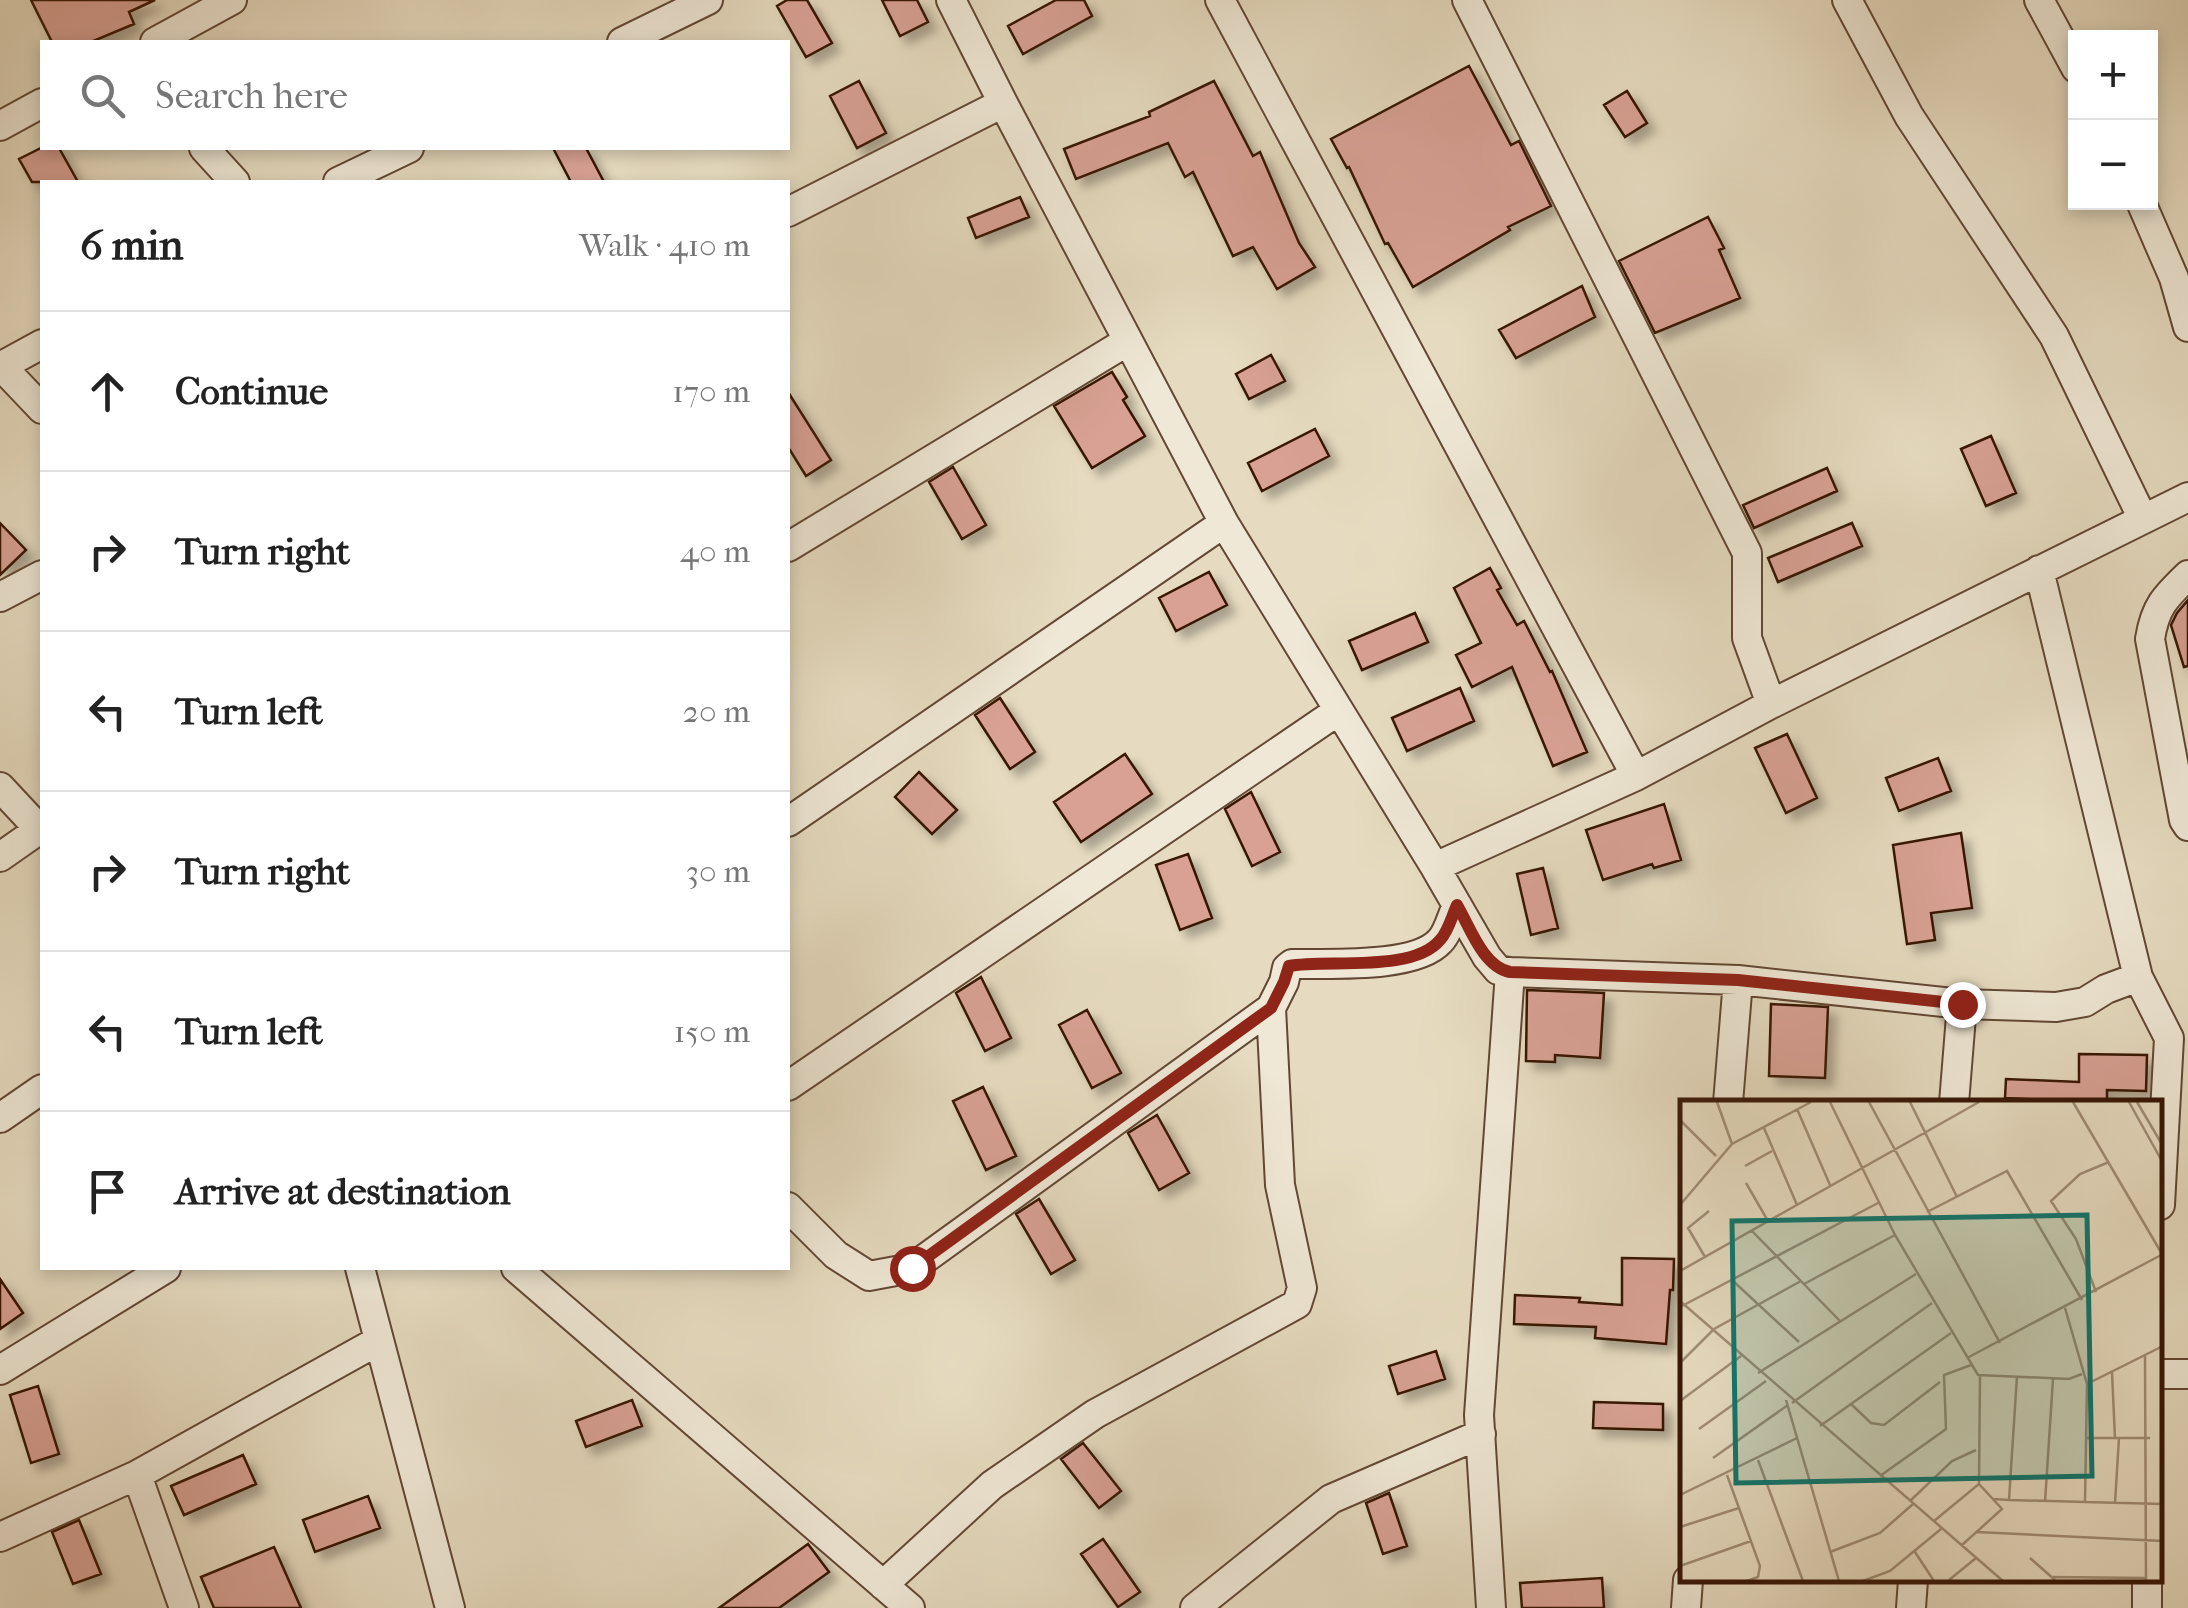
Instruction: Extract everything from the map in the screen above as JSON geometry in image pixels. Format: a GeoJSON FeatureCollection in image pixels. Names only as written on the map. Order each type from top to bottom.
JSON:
{"type":"FeatureCollection","features":[{"type":"Feature","properties":{"kind":"street"},"geometry":{"type":"LineString","coordinates":[[626,40],[708,0]]}},
{"type":"Feature","properties":{"kind":"street"},"geometry":{"type":"LineString","coordinates":[[951,0],[1224,522],[1498,970],[1738,980],[1962,1004],[2056,1007],[2085,1002],[2138,977]]}},
{"type":"Feature","properties":{"kind":"street"},"geometry":{"type":"LineString","coordinates":[[1220,0],[1636,776]]}},
{"type":"Feature","properties":{"kind":"street"},"geometry":{"type":"LineString","coordinates":[[1467,0],[1748,553],[1747,638],[1771,704]]}},
{"type":"Feature","properties":{"kind":"street"},"geometry":{"type":"LineString","coordinates":[[1846,0],[1909,116],[2054,336],[2144,519]]}},
{"type":"Feature","properties":{"kind":"street"},"geometry":{"type":"LineString","coordinates":[[2039,0],[2068,53]]}},
{"type":"Feature","properties":{"kind":"street"},"geometry":{"type":"LineString","coordinates":[[158,40],[225,2]]}},
{"type":"Feature","properties":{"kind":"street"},"geometry":{"type":"LineString","coordinates":[[790,211],[1003,103]]}},
{"type":"Feature","properties":{"kind":"street"},"geometry":{"type":"LineString","coordinates":[[0,126],[40,104]]}},
{"type":"Feature","properties":{"kind":"street"},"geometry":{"type":"LineString","coordinates":[[206,150],[234,180]]}},
{"type":"Feature","properties":{"kind":"street"},"geometry":{"type":"LineString","coordinates":[[342,180],[405,150]]}},
{"type":"Feature","properties":{"kind":"street"},"geometry":{"type":"LineString","coordinates":[[2145,210],[2174,278],[2188,328]]}},
{"type":"Feature","properties":{"kind":"street"},"geometry":{"type":"LineString","coordinates":[[790,546],[1128,341]]}},
{"type":"Feature","properties":{"kind":"street"},"geometry":{"type":"LineString","coordinates":[[40,345],[1,367],[40,407]]}},
{"type":"Feature","properties":{"kind":"street"},"geometry":{"type":"LineString","coordinates":[[1435,866],[1636,776],[1771,704],[2188,497]]}},
{"type":"Feature","properties":{"kind":"street"},"geometry":{"type":"LineString","coordinates":[[790,821],[1224,522]]}},
{"type":"Feature","properties":{"kind":"street"},"geometry":{"type":"LineString","coordinates":[[2039,570],[2138,977],[2178,1034],[2163,1176]]}},
{"type":"Feature","properties":{"kind":"street"},"geometry":{"type":"LineString","coordinates":[[0,597],[40,576]]}},
{"type":"Feature","properties":{"kind":"street"},"geometry":{"type":"LineString","coordinates":[[2188,576],[2169,593],[2154,616],[2150,639],[2188,826]]}},
{"type":"Feature","properties":{"kind":"street"},"geometry":{"type":"LineString","coordinates":[[790,1085],[1338,711]]}},
{"type":"Feature","properties":{"kind":"street"},"geometry":{"type":"LineString","coordinates":[[0,787],[39,823],[0,857]]}},
{"type":"Feature","properties":{"kind":"street"},"geometry":{"type":"LineString","coordinates":[[790,1208],[836,1255],[869,1276],[912,1268],[1271,1008],[1289,966],[1388,962],[1418,954],[1440,942],[1457,905]]}},
{"type":"Feature","properties":{"kind":"street"},"geometry":{"type":"LineString","coordinates":[[1491,1608],[1479,1414],[1510,972]]}},
{"type":"Feature","properties":{"kind":"street"},"geometry":{"type":"LineString","coordinates":[[1728,1100],[1738,980]]}},
{"type":"Feature","properties":{"kind":"street"},"geometry":{"type":"LineString","coordinates":[[1954,1100],[1962,1004]]}},
{"type":"Feature","properties":{"kind":"street"},"geometry":{"type":"LineString","coordinates":[[883,1585],[992,1485],[1095,1414],[1296,1304],[1302,1288],[1280,1185],[1271,1008]]}},
{"type":"Feature","properties":{"kind":"street"},"geometry":{"type":"LineString","coordinates":[[0,1118],[40,1090]]}},
{"type":"Feature","properties":{"kind":"street"},"geometry":{"type":"LineString","coordinates":[[0,1370],[163,1270]]}},
{"type":"Feature","properties":{"kind":"street"},"geometry":{"type":"LineString","coordinates":[[360,1270],[450,1608]]}},
{"type":"Feature","properties":{"kind":"street"},"geometry":{"type":"LineString","coordinates":[[522,1270],[910,1608]]}},
{"type":"Feature","properties":{"kind":"street"},"geometry":{"type":"LineString","coordinates":[[0,1537],[136,1474],[378,1341]]}},
{"type":"Feature","properties":{"kind":"street"},"geometry":{"type":"LineString","coordinates":[[1195,1608],[1331,1499],[1481,1434]]}},
{"type":"Feature","properties":{"kind":"street"},"geometry":{"type":"LineString","coordinates":[[136,1474],[184,1608]]}},
{"type":"Feature","properties":{"kind":"street"},"geometry":{"type":"LineString","coordinates":[[1686,1608],[1688,1583]]}},
{"type":"Feature","properties":{"kind":"street"},"geometry":{"type":"LineString","coordinates":[[1911,1608],[1913,1583]]}},
{"type":"Feature","properties":{"kind":"street"},"geometry":{"type":"LineString","coordinates":[[2147,1608],[2148,1583]]}},
{"type":"Feature","properties":{"kind":"building"},"geometry":{"type":"Polygon","coordinates":[[[31,0],[155,0],[129,12],[134,24],[96,40],[51,40],[31,0]]]}},
{"type":"Feature","properties":{"kind":"building"},"geometry":{"type":"Polygon","coordinates":[[[787,0],[807,0],[832,43],[806,57],[777,6],[787,0]]]}},
{"type":"Feature","properties":{"kind":"building"},"geometry":{"type":"Polygon","coordinates":[[[882,0],[917,0],[928,22],[900,36],[882,0]]]}},
{"type":"Feature","properties":{"kind":"building"},"geometry":{"type":"Polygon","coordinates":[[[1056,0],[1084,0],[1092,16],[1023,54],[1008,26],[1056,0]]]}},
{"type":"Feature","properties":{"kind":"building"},"geometry":{"type":"Polygon","coordinates":[[[1469,66],[1511,145],[1519,141],[1551,206],[1508,227],[1510,230],[1413,287],[1388,243],[1385,244],[1349,167],[1331,139],[1469,66]]]}},
{"type":"Feature","properties":{"kind":"building"},"geometry":{"type":"Polygon","coordinates":[[[859,81],[886,133],[857,148],[830,96],[859,81]]]}},
{"type":"Feature","properties":{"kind":"building"},"geometry":{"type":"Polygon","coordinates":[[[1214,81],[1253,156],[1260,152],[1299,243],[1315,267],[1277,289],[1253,247],[1233,256],[1193,172],[1185,177],[1168,143],[1076,179],[1064,149],[1150,116],[1149,112],[1214,81]]]}},
{"type":"Feature","properties":{"kind":"building"},"geometry":{"type":"Polygon","coordinates":[[[1627,91],[1647,123],[1625,137],[1604,105],[1627,91]]]}},
{"type":"Feature","properties":{"kind":"building"},"geometry":{"type":"Polygon","coordinates":[[[40,148],[60,150],[77,180],[32,182],[19,159],[40,148]]]}},
{"type":"Feature","properties":{"kind":"building"},"geometry":{"type":"Polygon","coordinates":[[[554,150],[587,150],[603,180],[570,180],[554,150]]]}},
{"type":"Feature","properties":{"kind":"building"},"geometry":{"type":"Polygon","coordinates":[[[1020,197],[1029,217],[976,238],[968,218],[1020,197]]]}},
{"type":"Feature","properties":{"kind":"building"},"geometry":{"type":"Polygon","coordinates":[[[1708,217],[1724,248],[1719,250],[1740,298],[1655,333],[1619,261],[1708,217]]]}},
{"type":"Feature","properties":{"kind":"building"},"geometry":{"type":"Polygon","coordinates":[[[1582,286],[1595,317],[1516,358],[1499,330],[1582,286]]]}},
{"type":"Feature","properties":{"kind":"building"},"geometry":{"type":"Polygon","coordinates":[[[1271,355],[1285,381],[1249,399],[1236,374],[1271,355]]]}},
{"type":"Feature","properties":{"kind":"building"},"geometry":{"type":"Polygon","coordinates":[[[1112,372],[1127,397],[1123,400],[1145,436],[1092,468],[1054,406],[1112,372]]]}},
{"type":"Feature","properties":{"kind":"building"},"geometry":{"type":"Polygon","coordinates":[[[790,395],[831,460],[806,476],[790,450],[790,395]]]}},
{"type":"Feature","properties":{"kind":"building"},"geometry":{"type":"Polygon","coordinates":[[[1315,429],[1329,456],[1262,491],[1248,463],[1315,429]]]}},
{"type":"Feature","properties":{"kind":"building"},"geometry":{"type":"Polygon","coordinates":[[[1991,436],[2016,493],[1986,506],[1961,449],[1991,436]]]}},
{"type":"Feature","properties":{"kind":"building"},"geometry":{"type":"Polygon","coordinates":[[[953,467],[986,525],[962,539],[929,482],[953,467]]]}},
{"type":"Feature","properties":{"kind":"building"},"geometry":{"type":"Polygon","coordinates":[[[1827,468],[1837,491],[1754,528],[1743,505],[1827,468]]]}},
{"type":"Feature","properties":{"kind":"building"},"geometry":{"type":"Polygon","coordinates":[[[0,523],[26,550],[0,575],[0,523]]]}},
{"type":"Feature","properties":{"kind":"building"},"geometry":{"type":"Polygon","coordinates":[[[1852,523],[1862,546],[1778,582],[1768,558],[1852,523]]]}},
{"type":"Feature","properties":{"kind":"building"},"geometry":{"type":"Polygon","coordinates":[[[1490,568],[1501,588],[1497,590],[1517,625],[1524,621],[1552,671],[1587,752],[1553,766],[1512,667],[1472,687],[1456,655],[1481,643],[1454,588],[1490,568]]]}},
{"type":"Feature","properties":{"kind":"building"},"geometry":{"type":"Polygon","coordinates":[[[1209,572],[1227,605],[1176,631],[1159,598],[1209,572]]]}},
{"type":"Feature","properties":{"kind":"building"},"geometry":{"type":"Polygon","coordinates":[[[2188,600],[2188,666],[2184,667],[2171,625],[2188,600]]]}},
{"type":"Feature","properties":{"kind":"building"},"geometry":{"type":"Polygon","coordinates":[[[1415,613],[1428,642],[1362,670],[1349,641],[1415,613]]]}},
{"type":"Feature","properties":{"kind":"building"},"geometry":{"type":"Polygon","coordinates":[[[1460,688],[1474,721],[1407,751],[1392,718],[1460,688]]]}},
{"type":"Feature","properties":{"kind":"building"},"geometry":{"type":"Polygon","coordinates":[[[1000,698],[1035,752],[1010,769],[975,715],[1000,698]]]}},
{"type":"Feature","properties":{"kind":"building"},"geometry":{"type":"Polygon","coordinates":[[[1787,734],[1817,798],[1786,813],[1755,748],[1787,734]]]}},
{"type":"Feature","properties":{"kind":"building"},"geometry":{"type":"Polygon","coordinates":[[[1125,754],[1152,794],[1081,842],[1054,802],[1125,754]]]}},
{"type":"Feature","properties":{"kind":"building"},"geometry":{"type":"Polygon","coordinates":[[[1938,758],[1951,791],[1899,811],[1886,778],[1938,758]]]}},
{"type":"Feature","properties":{"kind":"building"},"geometry":{"type":"Polygon","coordinates":[[[919,772],[957,810],[932,834],[895,797],[919,772]]]}},
{"type":"Feature","properties":{"kind":"building"},"geometry":{"type":"Polygon","coordinates":[[[1251,792],[1280,852],[1252,866],[1225,809],[1251,792]]]}},
{"type":"Feature","properties":{"kind":"building"},"geometry":{"type":"Polygon","coordinates":[[[1664,804],[1681,860],[1654,868],[1652,864],[1603,880],[1586,830],[1664,804]]]}},
{"type":"Feature","properties":{"kind":"building"},"geometry":{"type":"Polygon","coordinates":[[[1961,833],[1972,908],[1931,913],[1935,940],[1907,944],[1893,845],[1961,833]]]}},
{"type":"Feature","properties":{"kind":"building"},"geometry":{"type":"Polygon","coordinates":[[[1188,854],[1212,918],[1180,930],[1156,865],[1188,854]]]}},
{"type":"Feature","properties":{"kind":"building"},"geometry":{"type":"Polygon","coordinates":[[[1543,868],[1558,928],[1531,935],[1517,874],[1543,868]]]}},
{"type":"Feature","properties":{"kind":"building"},"geometry":{"type":"Polygon","coordinates":[[[981,977],[1011,1038],[985,1051],[956,993],[981,977]]]}},
{"type":"Feature","properties":{"kind":"building"},"geometry":{"type":"Polygon","coordinates":[[[1527,990],[1604,993],[1600,1058],[1555,1055],[1555,1062],[1526,1061],[1527,990]]]}},
{"type":"Feature","properties":{"kind":"building"},"geometry":{"type":"Polygon","coordinates":[[[1771,1004],[1828,1007],[1825,1078],[1769,1076],[1771,1004]]]}},
{"type":"Feature","properties":{"kind":"building"},"geometry":{"type":"Polygon","coordinates":[[[1087,1010],[1121,1073],[1092,1088],[1059,1025],[1087,1010]]]}},
{"type":"Feature","properties":{"kind":"building"},"geometry":{"type":"Polygon","coordinates":[[[2079,1054],[2147,1055],[2146,1091],[2107,1090],[2107,1100],[2005,1098],[2006,1079],[2079,1082],[2079,1054]]]}},
{"type":"Feature","properties":{"kind":"building"},"geometry":{"type":"Polygon","coordinates":[[[983,1087],[1016,1156],[986,1170],[953,1101],[983,1087]]]}},
{"type":"Feature","properties":{"kind":"building"},"geometry":{"type":"Polygon","coordinates":[[[1157,1115],[1189,1173],[1159,1190],[1128,1133],[1157,1115]]]}},
{"type":"Feature","properties":{"kind":"building"},"geometry":{"type":"Polygon","coordinates":[[[1039,1199],[1075,1260],[1051,1274],[1016,1214],[1039,1199]]]}},
{"type":"Feature","properties":{"kind":"building"},"geometry":{"type":"Polygon","coordinates":[[[1622,1258],[1674,1259],[1666,1344],[1595,1338],[1596,1327],[1514,1324],[1515,1295],[1580,1298],[1579,1302],[1622,1305],[1622,1258]]]}},
{"type":"Feature","properties":{"kind":"building"},"geometry":{"type":"Polygon","coordinates":[[[0,1279],[23,1313],[0,1329],[0,1279]]]}},
{"type":"Feature","properties":{"kind":"building"},"geometry":{"type":"Polygon","coordinates":[[[1436,1351],[1445,1379],[1398,1394],[1389,1366],[1436,1351]]]}},
{"type":"Feature","properties":{"kind":"building"},"geometry":{"type":"Polygon","coordinates":[[[38,1386],[59,1454],[31,1463],[10,1395],[38,1386]]]}},
{"type":"Feature","properties":{"kind":"building"},"geometry":{"type":"Polygon","coordinates":[[[632,1400],[642,1426],[586,1447],[576,1421],[632,1400]]]}},
{"type":"Feature","properties":{"kind":"building"},"geometry":{"type":"Polygon","coordinates":[[[1594,1402],[1663,1404],[1663,1430],[1593,1428],[1594,1402]]]}},
{"type":"Feature","properties":{"kind":"building"},"geometry":{"type":"Polygon","coordinates":[[[1083,1443],[1121,1491],[1099,1508],[1061,1459],[1083,1443]]]}},
{"type":"Feature","properties":{"kind":"building"},"geometry":{"type":"Polygon","coordinates":[[[243,1455],[256,1484],[184,1515],[171,1486],[243,1455]]]}},
{"type":"Feature","properties":{"kind":"building"},"geometry":{"type":"Polygon","coordinates":[[[1389,1493],[1407,1546],[1383,1554],[1366,1503],[1389,1493]]]}},
{"type":"Feature","properties":{"kind":"building"},"geometry":{"type":"Polygon","coordinates":[[[368,1496],[380,1528],[315,1552],[303,1520],[368,1496]]]}},
{"type":"Feature","properties":{"kind":"building"},"geometry":{"type":"Polygon","coordinates":[[[79,1520],[101,1574],[73,1584],[52,1532],[79,1520]]]}},
{"type":"Feature","properties":{"kind":"building"},"geometry":{"type":"Polygon","coordinates":[[[1103,1539],[1140,1592],[1118,1607],[1081,1554],[1103,1539]]]}},
{"type":"Feature","properties":{"kind":"building"},"geometry":{"type":"Polygon","coordinates":[[[808,1544],[829,1572],[779,1608],[719,1608],[808,1544]]]}},
{"type":"Feature","properties":{"kind":"building"},"geometry":{"type":"Polygon","coordinates":[[[274,1547],[301,1608],[214,1608],[201,1577],[274,1547]]]}},
{"type":"Feature","properties":{"kind":"building"},"geometry":{"type":"Polygon","coordinates":[[[1602,1578],[1604,1608],[1522,1608],[1520,1583],[1602,1578]]]}},
{"type":"Feature","properties":{"kind":"route"},"geometry":{"type":"LineString","coordinates":[[912,1268],[1271,1008],[1292,964],[1388,962],[1418,954],[1440,942],[1457,905],[1498,970],[1738,980],[1962,1004]]}}]}
